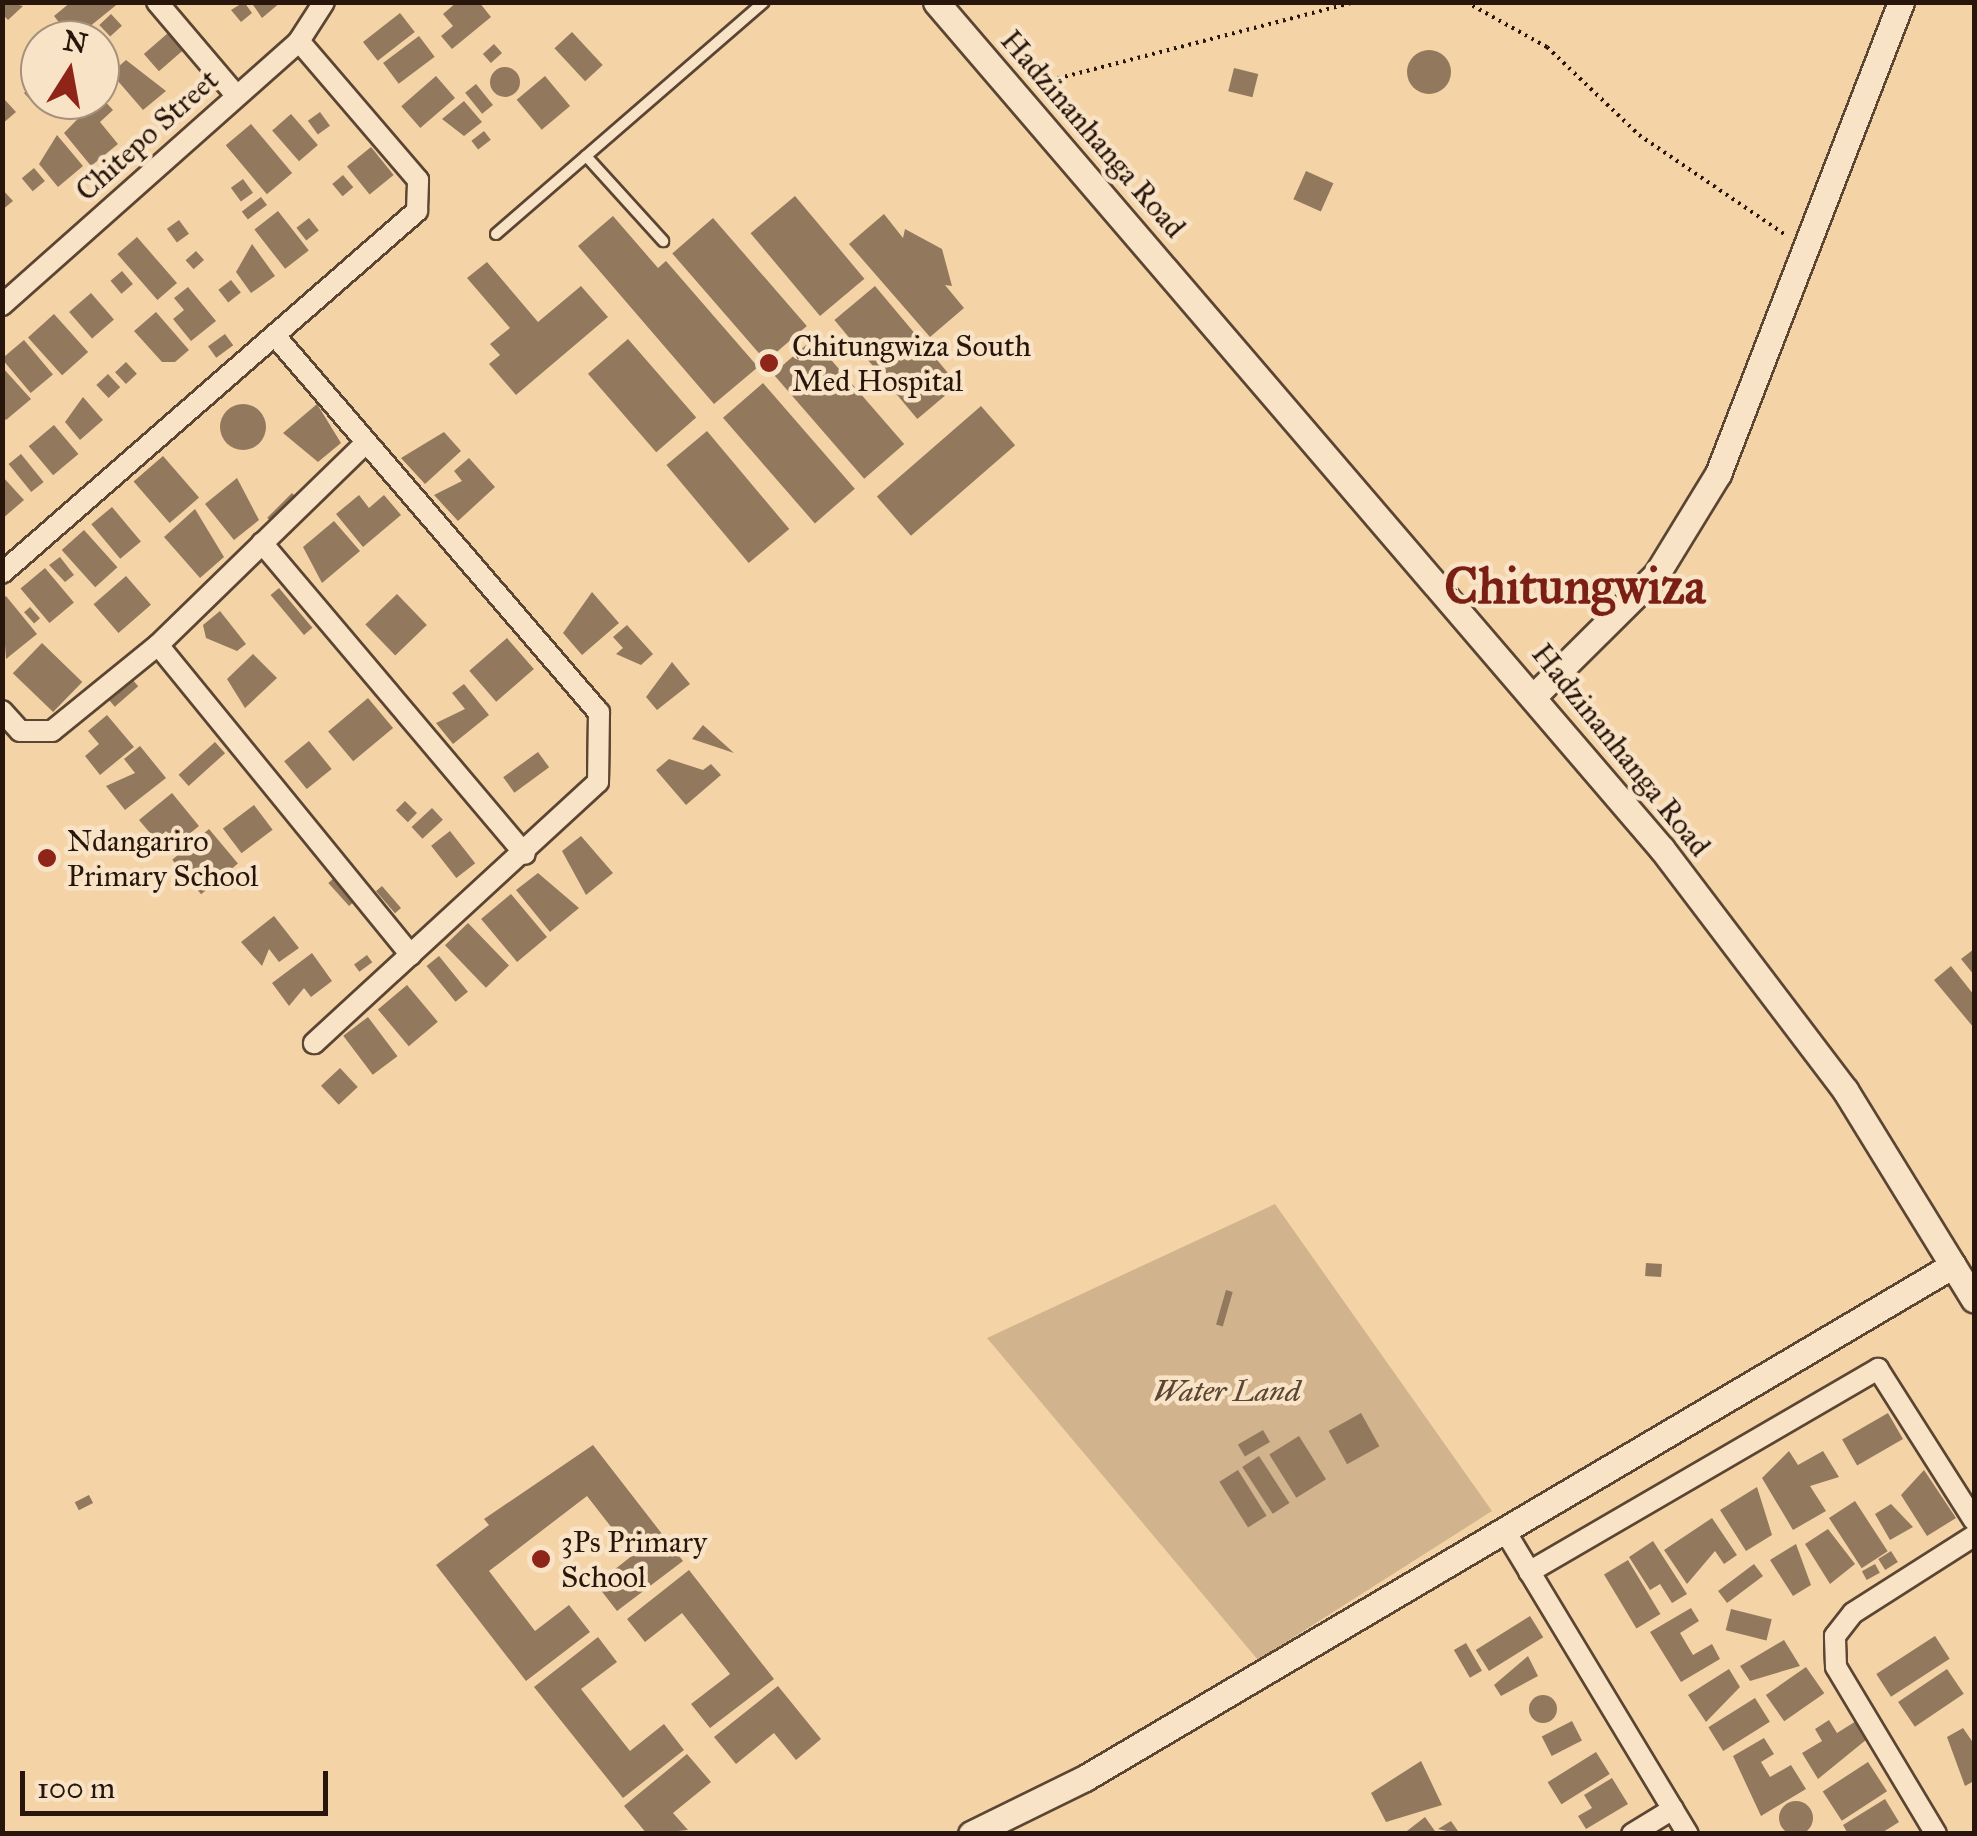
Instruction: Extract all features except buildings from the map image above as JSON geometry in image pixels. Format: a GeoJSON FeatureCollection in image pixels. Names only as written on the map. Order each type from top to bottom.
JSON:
{"type":"FeatureCollection","features":[{"type":"Feature","properties":{"kind":"street"},"geometry":{"type":"LineString","coordinates":[[157,2],[236,95]]}},
{"type":"Feature","properties":{"kind":"street","name":"Chitepo Street"},"geometry":{"type":"LineString","coordinates":[[2,305],[299,42],[324,2]]}},
{"type":"Feature","properties":{"kind":"street","name":"Hadzinanhanga Road"},"geometry":{"type":"LineString","coordinates":[[936,2],[1534,695],[1845,1090],[1974,1300]]}},
{"type":"Feature","properties":{"kind":"street"},"geometry":{"type":"LineString","coordinates":[[1534,695],[1656,574],[1718,474],[1901,2]]}},
{"type":"Feature","properties":{"kind":"street"},"geometry":{"type":"LineString","coordinates":[[2,573],[409,221],[422,190],[299,42]]}},
{"type":"Feature","properties":{"kind":"street"},"geometry":{"type":"LineString","coordinates":[[276,336],[364,444],[599,712],[598,782],[525,854],[314,1043]]}},
{"type":"Feature","properties":{"kind":"street"},"geometry":{"type":"LineString","coordinates":[[2,711],[20,731],[52,731],[158,646],[364,444]]}},
{"type":"Feature","properties":{"kind":"street"},"geometry":{"type":"LineString","coordinates":[[262,544],[525,854]]}},
{"type":"Feature","properties":{"kind":"street"},"geometry":{"type":"LineString","coordinates":[[158,646],[412,955]]}},
{"type":"Feature","properties":{"kind":"street"},"geometry":{"type":"LineString","coordinates":[[971,1834],[1085,1778],[1953,1265]]}},
{"type":"Feature","properties":{"kind":"street"},"geometry":{"type":"LineString","coordinates":[[1530,1572],[1878,1368],[1974,1520]]}},
{"type":"Feature","properties":{"kind":"street"},"geometry":{"type":"LineString","coordinates":[[1505,1531],[1688,1834]]}},
{"type":"Feature","properties":{"kind":"street"},"geometry":{"type":"LineString","coordinates":[[1936,1834],[1836,1666],[1834,1636],[1854,1613],[1974,1536]]}},
{"type":"Feature","properties":{"kind":"street"},"geometry":{"type":"LineString","coordinates":[[1632,1834],[1672,1809]]}},
{"type":"Feature","properties":{"kind":"lane"},"geometry":{"type":"LineString","coordinates":[[496,234],[764,2]]}},
{"type":"Feature","properties":{"kind":"lane"},"geometry":{"type":"LineString","coordinates":[[586,156],[663,241]]}},
{"type":"Feature","properties":{"kind":"path"},"geometry":{"type":"LineString","coordinates":[[1012,91],[1355,2]]}},
{"type":"Feature","properties":{"kind":"path"},"geometry":{"type":"LineString","coordinates":[[1466,2],[1548,47],[1639,135],[1805,248]]}},
{"type":"Feature","properties":{"kind":"green space","name":"Water Land"},"geometry":{"type":"Polygon","coordinates":[[[1275,1204],[1492,1511],[1258,1660],[987,1338],[1275,1204]]]}},
{"type":"Feature","properties":{"kind":"place","name":"Chitungwiza South Med Hospital"},"geometry":{"type":"Point","coordinates":[769,363]}},
{"type":"Feature","properties":{"kind":"place","name":"Ndangariro Primary School"},"geometry":{"type":"Point","coordinates":[47,858]}},
{"type":"Feature","properties":{"kind":"place","name":"3Ps Primary School"},"geometry":{"type":"Point","coordinates":[541,1559]}},
{"type":"Feature","properties":{"kind":"district","name":"Chitungwiza"},"geometry":{"type":"Point","coordinates":[1575,587]}}]}
